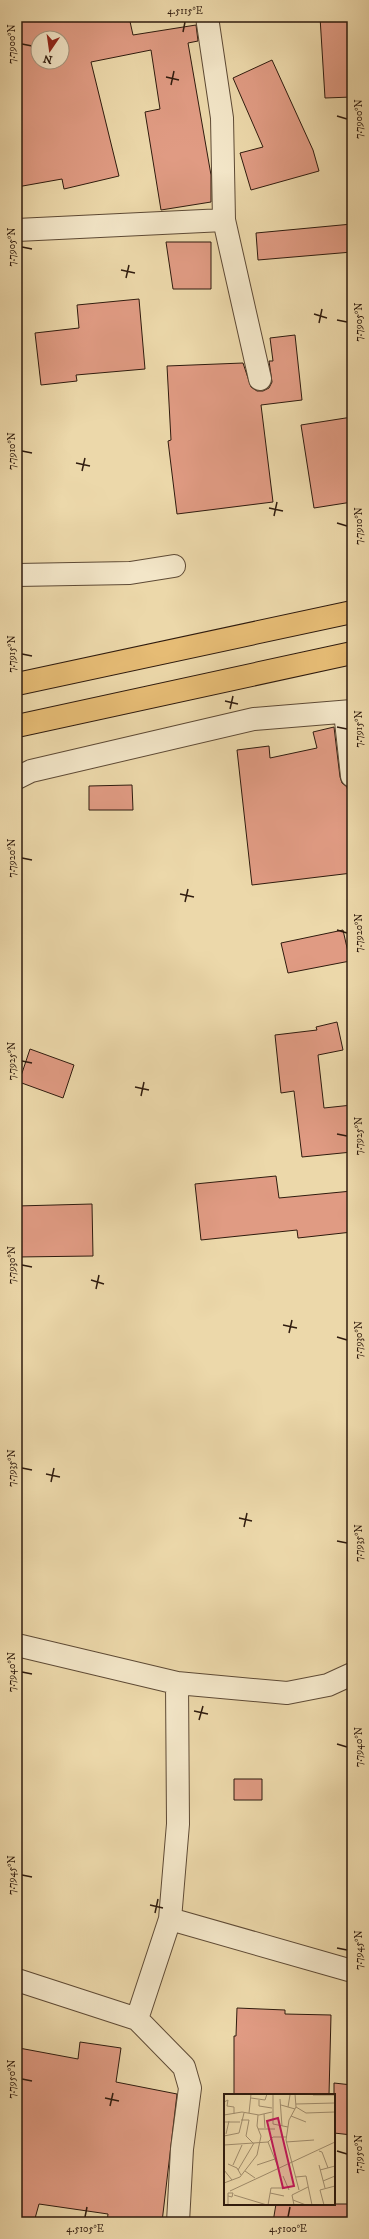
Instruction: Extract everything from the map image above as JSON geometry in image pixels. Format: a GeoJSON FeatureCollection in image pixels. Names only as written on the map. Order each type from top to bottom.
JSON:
{"type":"FeatureCollection","features":[{"type":"Feature","properties":{"kind":"highway"},"geometry":{"type":"LineString","coordinates":[[17,684],[352,612]]}},
{"type":"Feature","properties":{"kind":"highway"},"geometry":{"type":"LineString","coordinates":[[17,726],[352,653]]}},
{"type":"Feature","properties":{"kind":"street"},"geometry":{"type":"LineString","coordinates":[[207,17],[222,118],[224,220],[260,379]]}},
{"type":"Feature","properties":{"kind":"street"},"geometry":{"type":"LineString","coordinates":[[17,230],[224,220]]}},
{"type":"Feature","properties":{"kind":"street"},"geometry":{"type":"LineString","coordinates":[[17,575],[130,574],[174,566]]}},
{"type":"Feature","properties":{"kind":"street"},"geometry":{"type":"LineString","coordinates":[[17,778],[31,771],[254,719],[349,711],[352,776]]}},
{"type":"Feature","properties":{"kind":"street"},"geometry":{"type":"LineString","coordinates":[[17,1645],[177,1683],[288,1693],[328,1685],[352,1674]]}},
{"type":"Feature","properties":{"kind":"street"},"geometry":{"type":"LineString","coordinates":[[137,2019],[170,1919],[178,1824],[177,1683]]}},
{"type":"Feature","properties":{"kind":"street"},"geometry":{"type":"LineString","coordinates":[[170,1919],[352,1971]]}},
{"type":"Feature","properties":{"kind":"street"},"geometry":{"type":"LineString","coordinates":[[17,1980],[137,2019],[184,2067],[190,2088],[182,2149],[178,2222]]}},
{"type":"Feature","properties":{"kind":"building"},"geometry":{"type":"Polygon","coordinates":[[[17,17],[129,17],[133,35],[196,25],[198,41],[188,43],[211,175],[211,202],[161,210],[145,112],[160,109],[151,50],[91,62],[119,176],[64,189],[62,179],[17,187],[17,17]]]}},
{"type":"Feature","properties":{"kind":"building"},"geometry":{"type":"Polygon","coordinates":[[[320,17],[352,17],[352,97],[325,98],[320,17]]]}},
{"type":"Feature","properties":{"kind":"building"},"geometry":{"type":"Polygon","coordinates":[[[272,60],[313,150],[319,171],[251,190],[240,153],[263,147],[233,78],[272,60]]]}},
{"type":"Feature","properties":{"kind":"building"},"geometry":{"type":"Polygon","coordinates":[[[352,224],[352,252],[258,260],[256,233],[352,224]]]}},
{"type":"Feature","properties":{"kind":"building"},"geometry":{"type":"Polygon","coordinates":[[[166,242],[211,242],[211,289],[173,289],[166,242]]]}},
{"type":"Feature","properties":{"kind":"building"},"geometry":{"type":"Polygon","coordinates":[[[139,299],[145,369],[76,375],[77,381],[41,385],[35,333],[79,328],[77,305],[139,299]]]}},
{"type":"Feature","properties":{"kind":"building"},"geometry":{"type":"Polygon","coordinates":[[[295,335],[302,400],[261,405],[273,502],[177,514],[168,441],[171,440],[167,366],[243,363],[251,387],[257,391],[263,391],[269,388],[272,382],[269,361],[273,361],[270,338],[295,335]]]}},
{"type":"Feature","properties":{"kind":"building"},"geometry":{"type":"Polygon","coordinates":[[[352,417],[352,502],[314,508],[301,425],[352,417]]]}},
{"type":"Feature","properties":{"kind":"building"},"geometry":{"type":"Polygon","coordinates":[[[334,727],[340,777],[342,783],[347,787],[352,812],[352,815],[348,816],[352,873],[252,885],[237,750],[269,746],[270,758],[317,748],[313,732],[334,727]]]}},
{"type":"Feature","properties":{"kind":"building"},"geometry":{"type":"Polygon","coordinates":[[[132,785],[133,810],[89,810],[89,786],[132,785]]]}},
{"type":"Feature","properties":{"kind":"building"},"geometry":{"type":"Polygon","coordinates":[[[343,930],[350,961],[288,973],[281,943],[343,930]]]}},
{"type":"Feature","properties":{"kind":"building"},"geometry":{"type":"Polygon","coordinates":[[[337,1022],[343,1050],[318,1055],[324,1108],[352,1105],[352,1152],[302,1157],[294,1091],[281,1093],[275,1035],[317,1030],[316,1027],[337,1022]]]}},
{"type":"Feature","properties":{"kind":"building"},"geometry":{"type":"Polygon","coordinates":[[[30,1049],[74,1065],[63,1098],[19,1082],[30,1049]]]}},
{"type":"Feature","properties":{"kind":"building"},"geometry":{"type":"Polygon","coordinates":[[[276,1176],[279,1198],[352,1191],[352,1232],[298,1238],[297,1230],[201,1240],[195,1184],[276,1176]]]}},
{"type":"Feature","properties":{"kind":"building"},"geometry":{"type":"Polygon","coordinates":[[[92,1204],[93,1256],[17,1257],[17,1206],[92,1204]]]}},
{"type":"Feature","properties":{"kind":"building"},"geometry":{"type":"Polygon","coordinates":[[[234,1779],[262,1779],[262,1800],[234,1800],[234,1779]]]}},
{"type":"Feature","properties":{"kind":"building"},"geometry":{"type":"Polygon","coordinates":[[[237,2008],[285,2010],[285,2014],[331,2015],[329,2094],[234,2094],[234,2036],[236,2036],[237,2008]]]}},
{"type":"Feature","properties":{"kind":"building"},"geometry":{"type":"Polygon","coordinates":[[[80,2042],[121,2048],[116,2082],[177,2094],[162,2222],[107,2222],[108,2214],[39,2204],[34,2222],[17,2222],[17,2059],[19,2048],[78,2059],[80,2042]]]}},
{"type":"Feature","properties":{"kind":"building"},"geometry":{"type":"Polygon","coordinates":[[[334,2083],[352,2085],[352,2135],[335,2133],[334,2083]]]}},
{"type":"Feature","properties":{"kind":"building"},"geometry":{"type":"Polygon","coordinates":[[[352,2204],[352,2222],[273,2222],[276,2205],[352,2204]]]}}]}
